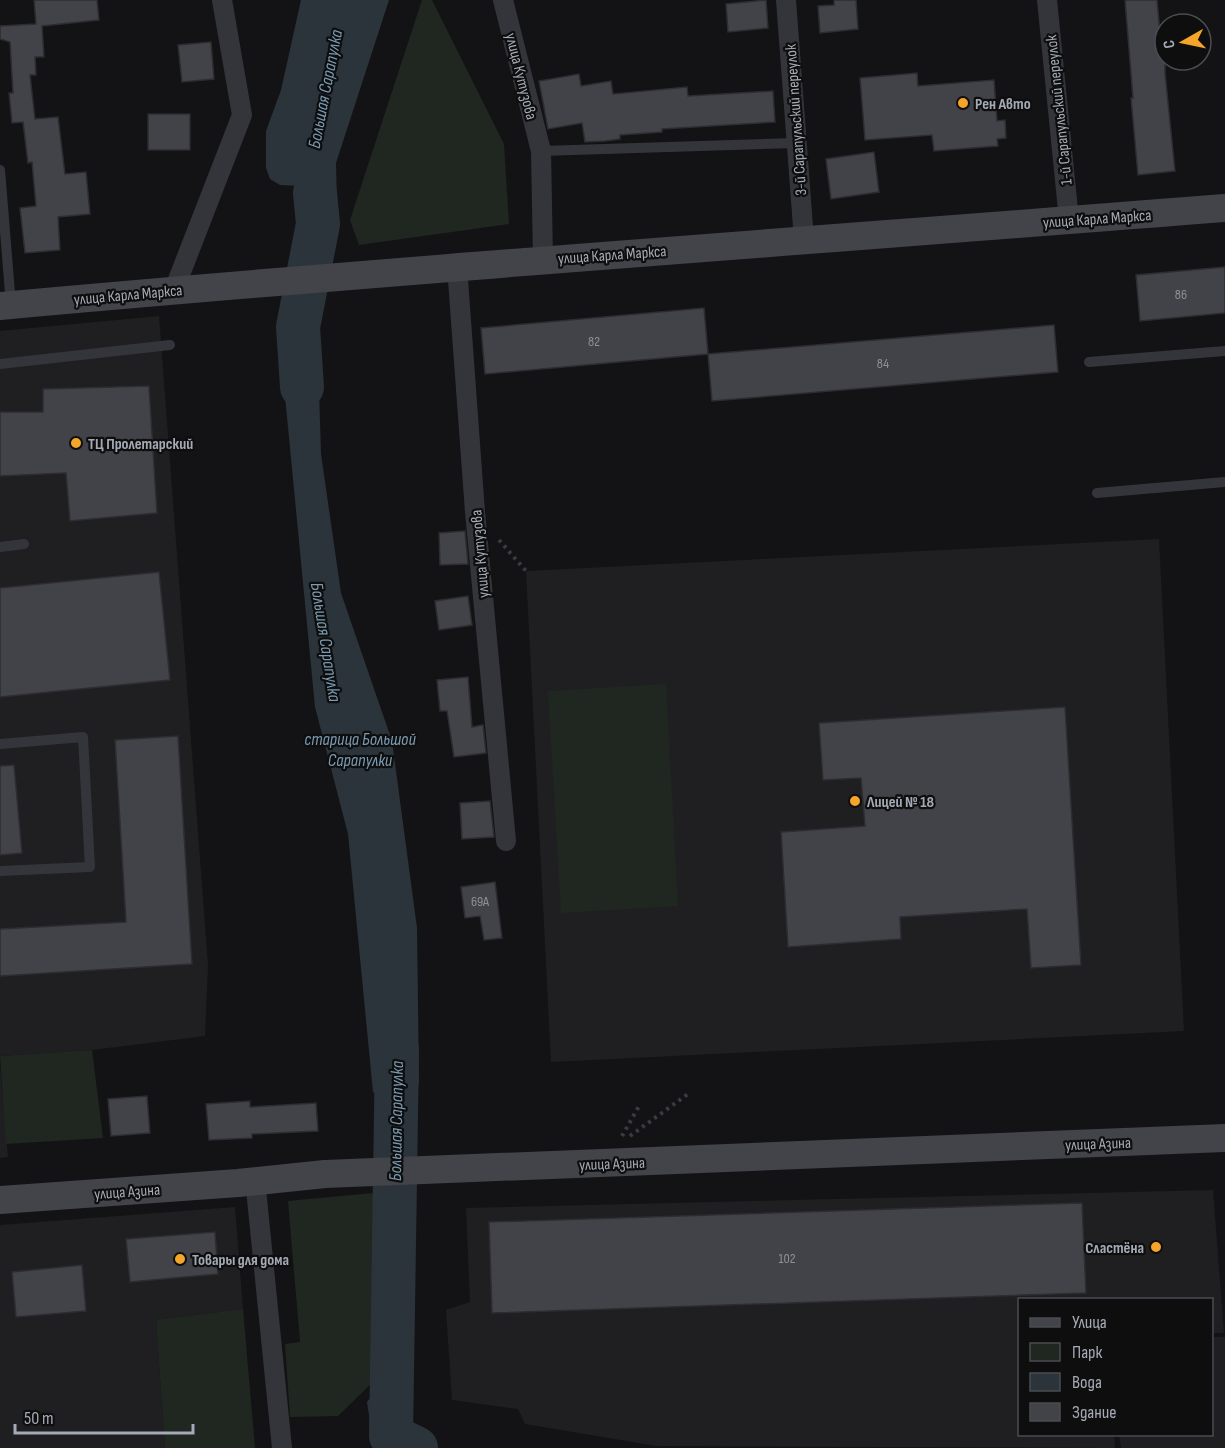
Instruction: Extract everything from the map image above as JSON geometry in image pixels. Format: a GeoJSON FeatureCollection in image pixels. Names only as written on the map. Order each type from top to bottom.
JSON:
{"type":"FeatureCollection","features":[{"type":"Feature","properties":{"kind":"main road","name":"улица Карла Маркса"},"geometry":{"type":"LineString","coordinates":[[6,306],[543,259],[1225,208]]}},
{"type":"Feature","properties":{"kind":"main road","name":"улица Азина"},"geometry":{"type":"LineString","coordinates":[[0,1200],[326,1174],[1225,1138]]}},
{"type":"Feature","properties":{"kind":"street"},"geometry":{"type":"LineString","coordinates":[[174,290],[242,115],[222,0]]}},
{"type":"Feature","properties":{"kind":"street","name":"улица Кутузова"},"geometry":{"type":"LineString","coordinates":[[503,0],[541,151],[543,259]]}},
{"type":"Feature","properties":{"kind":"street","name":"3-й Сарапульский переулок"},"geometry":{"type":"LineString","coordinates":[[786,0],[804,240]]}},
{"type":"Feature","properties":{"kind":"street","name":"1-й Сарапульский переулок"},"geometry":{"type":"LineString","coordinates":[[1047,0],[1069,220]]}},
{"type":"Feature","properties":{"kind":"street","name":"улица Кутузова"},"geometry":{"type":"LineString","coordinates":[[457,266],[475,512],[506,841]]}},
{"type":"Feature","properties":{"kind":"street"},"geometry":{"type":"LineString","coordinates":[[255,1179],[282,1448]]}},
{"type":"Feature","properties":{"kind":"lane"},"geometry":{"type":"LineString","coordinates":[[541,151],[797,143]]}},
{"type":"Feature","properties":{"kind":"lane"},"geometry":{"type":"LineString","coordinates":[[0,170],[6,306]]}},
{"type":"Feature","properties":{"kind":"lane"},"geometry":{"type":"LineString","coordinates":[[0,364],[170,345]]}},
{"type":"Feature","properties":{"kind":"lane"},"geometry":{"type":"LineString","coordinates":[[1089,362],[1225,351]]}},
{"type":"Feature","properties":{"kind":"lane"},"geometry":{"type":"LineString","coordinates":[[1097,493],[1225,482]]}},
{"type":"Feature","properties":{"kind":"lane"},"geometry":{"type":"LineString","coordinates":[[0,547],[24,544]]}},
{"type":"Feature","properties":{"kind":"lane"},"geometry":{"type":"LineString","coordinates":[[0,744],[83,737],[90,867],[0,872]]}},
{"type":"Feature","properties":{"kind":"path"},"geometry":{"type":"LineString","coordinates":[[639,1106],[618,1145],[688,1094]]}},
{"type":"Feature","properties":{"kind":"shaded area"},"geometry":{"type":"Polygon","coordinates":[[[159,316],[208,965],[205,1036],[92,1050],[0,1056],[0,331],[159,316]]]}},
{"type":"Feature","properties":{"kind":"shaded area","name":"Лицей № 18"},"geometry":{"type":"Polygon","coordinates":[[[1159,539],[1184,1031],[551,1062],[526,571],[1159,539]]]}},
{"type":"Feature","properties":{"kind":"shaded area"},"geometry":{"type":"Polygon","coordinates":[[[0,1066],[8,1157],[0,1158],[0,1066]]]}},
{"type":"Feature","properties":{"kind":"shaded area"},"geometry":{"type":"Polygon","coordinates":[[[1213,1190],[1224,1333],[1213,1333],[1213,1298],[1018,1298],[1018,1436],[1114,1436],[1115,1448],[656,1446],[525,1424],[518,1409],[452,1400],[446,1310],[470,1302],[466,1208],[1213,1190]]]}},
{"type":"Feature","properties":{"kind":"shaded area"},"geometry":{"type":"Polygon","coordinates":[[[235,1207],[243,1309],[156,1320],[165,1448],[0,1448],[0,1225],[235,1207]]]}},
{"type":"Feature","properties":{"kind":"shaded area"},"geometry":{"type":"Polygon","coordinates":[[[1213,1337],[1225,1337],[1225,1448],[1121,1448],[1119,1436],[1213,1436],[1213,1337]]]}},
{"type":"Feature","properties":{"kind":"green space"},"geometry":{"type":"Polygon","coordinates":[[[422,0],[432,0],[504,144],[509,224],[359,245],[350,220],[422,0]]]}},
{"type":"Feature","properties":{"kind":"green space"},"geometry":{"type":"Polygon","coordinates":[[[666,684],[678,906],[561,913],[548,691],[666,684]]]}},
{"type":"Feature","properties":{"kind":"green space"},"geometry":{"type":"Polygon","coordinates":[[[92,1050],[103,1138],[6,1144],[0,1056],[92,1050]]]}},
{"type":"Feature","properties":{"kind":"green space"},"geometry":{"type":"Polygon","coordinates":[[[384,1192],[383,1372],[338,1416],[290,1417],[285,1344],[300,1342],[288,1201],[384,1192]]]}},
{"type":"Feature","properties":{"kind":"green space"},"geometry":{"type":"Polygon","coordinates":[[[243,1309],[255,1448],[165,1448],[156,1320],[243,1309]]]}},
{"type":"Feature","properties":{"kind":"water"},"geometry":{"type":"Polygon","coordinates":[[[301,0],[389,0],[336,163],[337,205],[328,249],[307,252],[303,226],[306,190],[301,186],[280,185],[270,179],[266,168],[266,131],[281,90],[301,0]]]}},
{"type":"Feature","properties":{"kind":"water","name":"старица Большой Сарапулки"},"geometry":{"type":"Polygon","coordinates":[[[317,325],[321,454],[341,593],[392,741],[417,928],[419,1082],[412,1121],[373,1092],[348,834],[315,707],[285,396],[284,328],[317,325]]]}},
{"type":"Feature","properties":{"kind":"water"},"geometry":{"type":"Polygon","coordinates":[[[385,1381],[403,1384],[401,1424],[423,1448],[374,1448],[367,1402],[385,1381]]]}},
{"type":"Feature","properties":{"kind":"building"},"geometry":{"type":"Polygon","coordinates":[[[34,0],[97,0],[99,20],[42,26],[44,57],[35,57],[36,75],[30,75],[35,119],[58,117],[65,174],[86,172],[90,214],[58,217],[60,250],[25,253],[20,208],[36,206],[32,162],[28,163],[23,122],[12,123],[9,93],[13,93],[10,42],[0,39],[0,26],[36,24],[34,0]]]}},
{"type":"Feature","properties":{"kind":"building"},"geometry":{"type":"Polygon","coordinates":[[[766,0],[768,28],[728,32],[726,4],[766,0]]]}},
{"type":"Feature","properties":{"kind":"building"},"geometry":{"type":"Polygon","coordinates":[[[834,0],[856,0],[858,29],[820,33],[818,6],[834,5],[834,0]]]}},
{"type":"Feature","properties":{"kind":"building"},"geometry":{"type":"Polygon","coordinates":[[[1125,0],[1157,0],[1158,12],[1153,12],[1153,72],[1165,72],[1175,171],[1138,175],[1131,98],[1133,98],[1125,0]]]}},
{"type":"Feature","properties":{"kind":"building"},"geometry":{"type":"Polygon","coordinates":[[[211,42],[214,79],[182,82],[178,45],[211,42]]]}},
{"type":"Feature","properties":{"kind":"building"},"geometry":{"type":"Polygon","coordinates":[[[917,73],[918,86],[994,80],[997,121],[1005,120],[1006,138],[997,139],[998,146],[934,151],[932,135],[865,140],[860,78],[917,73]]]}},
{"type":"Feature","properties":{"kind":"building"},"geometry":{"type":"Polygon","coordinates":[[[579,74],[581,86],[611,81],[613,94],[687,87],[688,96],[773,91],[775,122],[662,129],[662,132],[620,135],[620,139],[585,142],[582,123],[548,129],[539,81],[579,74]]]}},
{"type":"Feature","properties":{"kind":"building"},"geometry":{"type":"Polygon","coordinates":[[[148,114],[190,114],[190,150],[148,150],[148,114]]]}},
{"type":"Feature","properties":{"kind":"building"},"geometry":{"type":"Polygon","coordinates":[[[874,152],[879,192],[831,199],[826,159],[874,152]]]}},
{"type":"Feature","properties":{"kind":"building"},"geometry":{"type":"Polygon","coordinates":[[[1225,267],[1225,313],[1140,321],[1136,275],[1225,267]]]}},
{"type":"Feature","properties":{"kind":"building"},"geometry":{"type":"Polygon","coordinates":[[[704,308],[708,354],[485,374],[481,328],[704,308]]]}},
{"type":"Feature","properties":{"kind":"building"},"geometry":{"type":"Polygon","coordinates":[[[1054,325],[1058,372],[712,401],[708,354],[1054,325]]]}},
{"type":"Feature","properties":{"kind":"building","name":"ТЦ Пролетарский"},"geometry":{"type":"Polygon","coordinates":[[[149,386],[157,513],[70,521],[66,473],[0,476],[0,412],[43,412],[43,389],[149,386]]]}},
{"type":"Feature","properties":{"kind":"building"},"geometry":{"type":"Polygon","coordinates":[[[465,531],[468,564],[440,565],[439,533],[465,531]]]}},
{"type":"Feature","properties":{"kind":"building"},"geometry":{"type":"Polygon","coordinates":[[[159,572],[170,680],[0,697],[0,588],[159,572]]]}},
{"type":"Feature","properties":{"kind":"building"},"geometry":{"type":"Polygon","coordinates":[[[468,596],[472,625],[439,630],[435,601],[468,596]]]}},
{"type":"Feature","properties":{"kind":"building"},"geometry":{"type":"Polygon","coordinates":[[[468,677],[472,727],[483,725],[486,753],[454,757],[447,711],[440,711],[437,680],[468,677]]]}},
{"type":"Feature","properties":{"kind":"building"},"geometry":{"type":"Polygon","coordinates":[[[1065,707],[1081,965],[1031,968],[1027,909],[900,917],[901,939],[788,947],[781,832],[865,826],[861,778],[823,780],[819,723],[1065,707]]]}},
{"type":"Feature","properties":{"kind":"building"},"geometry":{"type":"Polygon","coordinates":[[[178,736],[192,964],[0,976],[0,929],[126,922],[115,740],[178,736]]]}},
{"type":"Feature","properties":{"kind":"building"},"geometry":{"type":"Polygon","coordinates":[[[14,765],[22,853],[0,855],[0,766],[14,765]]]}},
{"type":"Feature","properties":{"kind":"building"},"geometry":{"type":"Polygon","coordinates":[[[490,801],[494,837],[462,839],[460,803],[490,801]]]}},
{"type":"Feature","properties":{"kind":"building"},"geometry":{"type":"Polygon","coordinates":[[[495,882],[502,938],[484,940],[480,916],[465,918],[461,887],[495,882]]]}},
{"type":"Feature","properties":{"kind":"building"},"geometry":{"type":"Polygon","coordinates":[[[147,1096],[150,1133],[111,1136],[108,1099],[147,1096]]]}},
{"type":"Feature","properties":{"kind":"building"},"geometry":{"type":"Polygon","coordinates":[[[250,1101],[250,1107],[316,1103],[318,1131],[252,1134],[252,1138],[209,1140],[206,1104],[250,1101]]]}},
{"type":"Feature","properties":{"kind":"building"},"geometry":{"type":"Polygon","coordinates":[[[1082,1203],[1086,1293],[492,1313],[489,1222],[1082,1203]]]}},
{"type":"Feature","properties":{"kind":"building"},"geometry":{"type":"Polygon","coordinates":[[[215,1232],[218,1274],[130,1282],[126,1239],[215,1232]]]}},
{"type":"Feature","properties":{"kind":"building"},"geometry":{"type":"Polygon","coordinates":[[[82,1265],[86,1311],[16,1317],[12,1272],[82,1265]]]}},
{"type":"Feature","properties":{"kind":"waterway","name":"Большая Сарапулка"},"geometry":{"type":"LineString","coordinates":[[302,387],[298,327],[318,224],[315,193]]}},
{"type":"Feature","properties":{"kind":"waterway","name":"Большая Сарапулка"},"geometry":{"type":"LineString","coordinates":[[397,1049],[391,1436],[416,1448]]}},
{"type":"Feature","properties":{"kind":"place","name":"Рен Авто"},"geometry":{"type":"Point","coordinates":[963,103]}},
{"type":"Feature","properties":{"kind":"place","name":"ТЦ Пролетарский"},"geometry":{"type":"Point","coordinates":[76,443]}},
{"type":"Feature","properties":{"kind":"place","name":"Лицей № 18"},"geometry":{"type":"Point","coordinates":[855,801]}},
{"type":"Feature","properties":{"kind":"place","name":"Сластёна"},"geometry":{"type":"Point","coordinates":[1156,1247]}},
{"type":"Feature","properties":{"kind":"place","name":"Товары для дома"},"geometry":{"type":"Point","coordinates":[180,1259]}}]}
